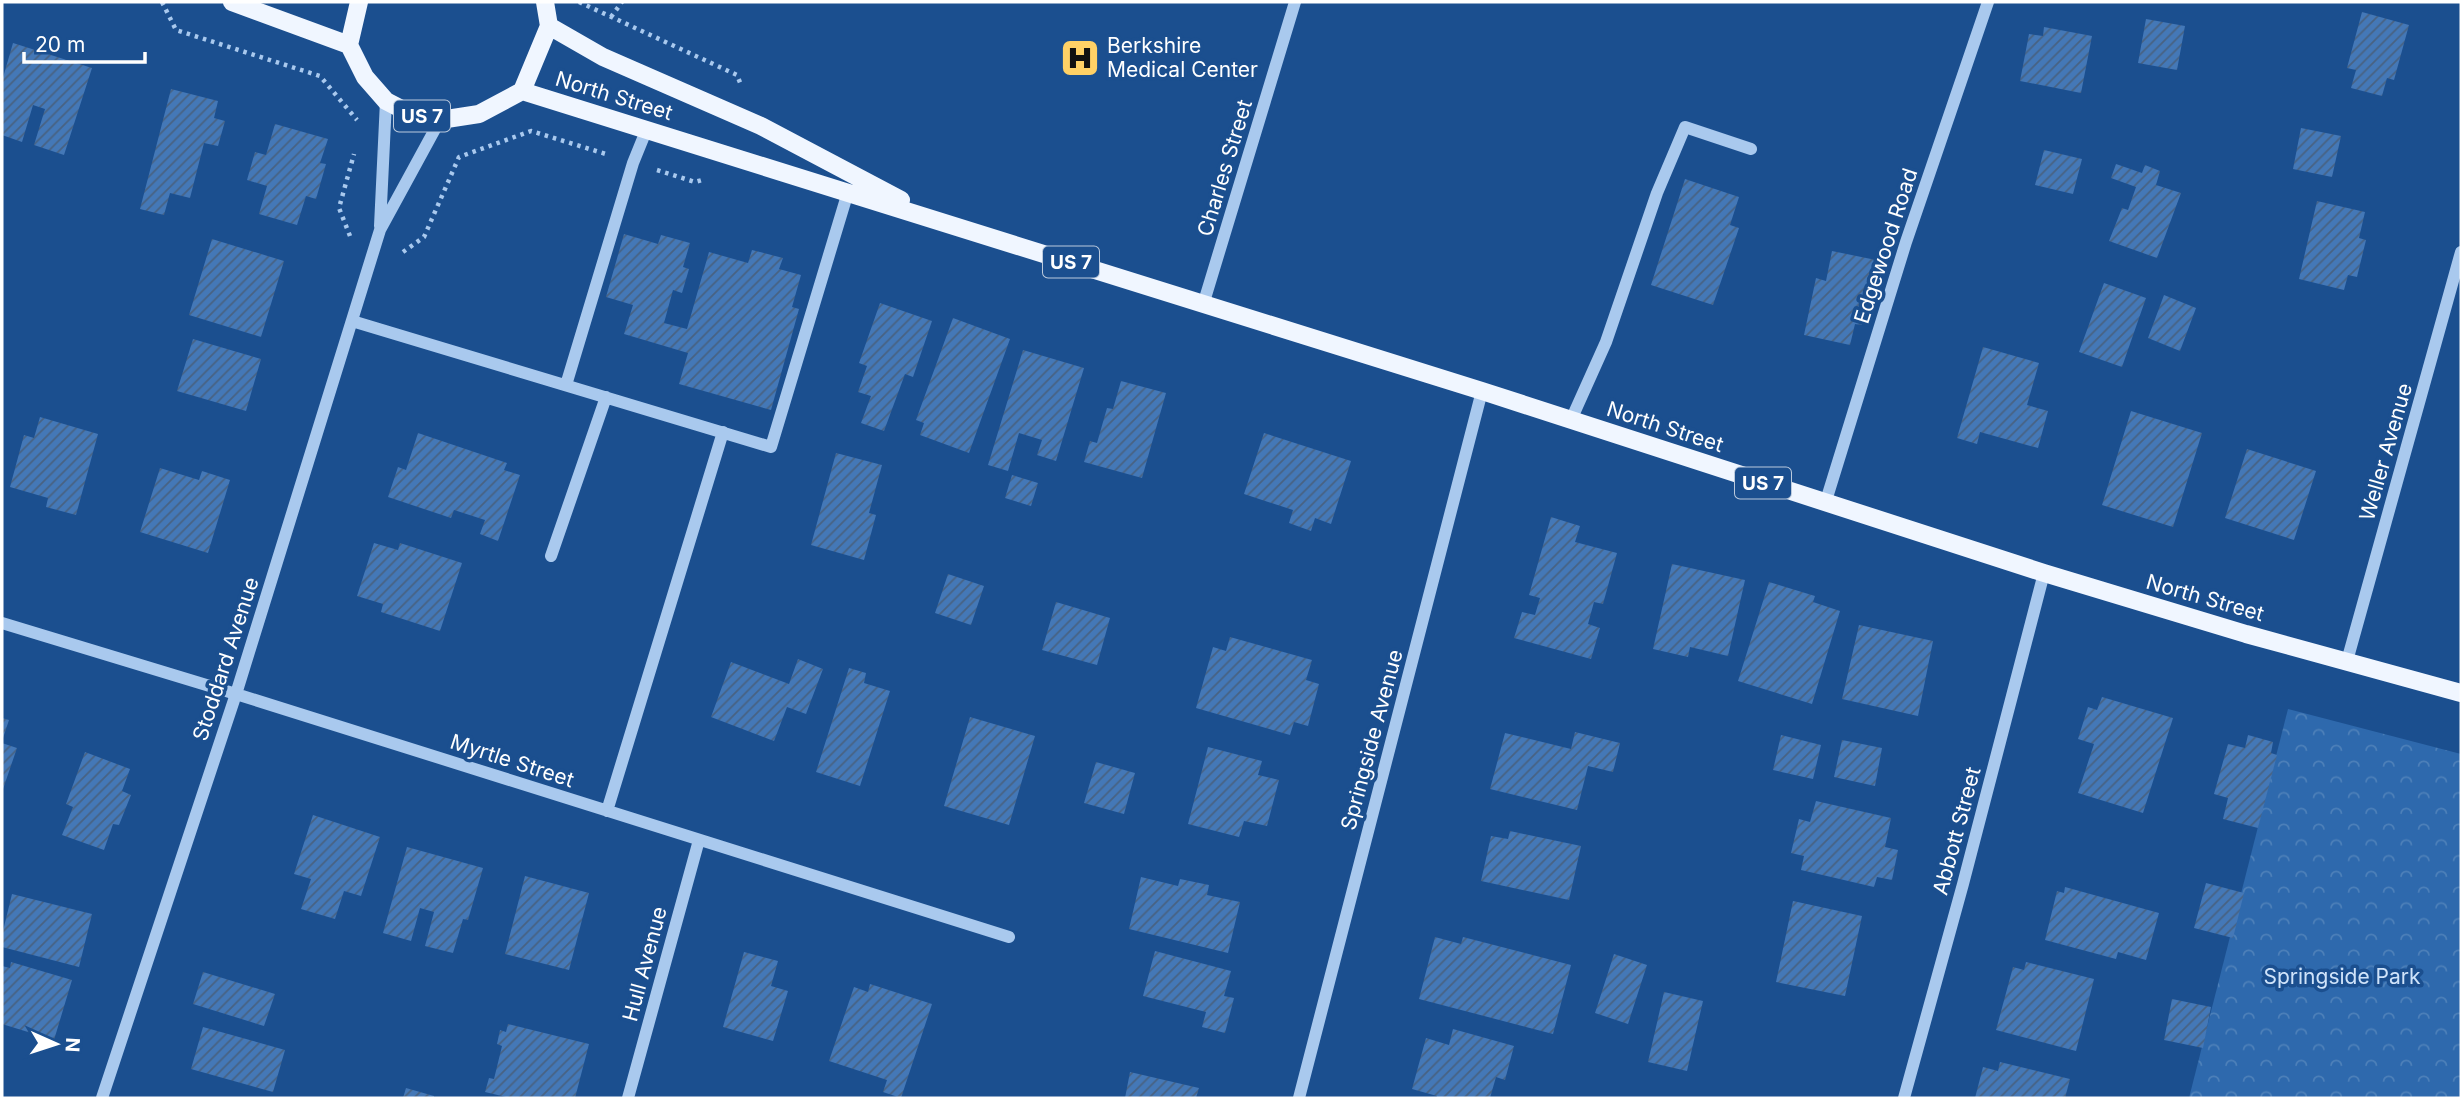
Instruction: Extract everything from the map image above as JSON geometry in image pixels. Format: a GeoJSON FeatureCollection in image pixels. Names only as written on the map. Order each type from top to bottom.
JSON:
{"type":"FeatureCollection","features":[{"type":"Feature","properties":{"kind":"main road"},"geometry":{"type":"LineString","coordinates":[[232,2],[349,45],[359,2]]}},
{"type":"Feature","properties":{"kind":"main road"},"geometry":{"type":"LineString","coordinates":[[522,91],[549,26],[545,2]]}},
{"type":"Feature","properties":{"kind":"main road","name":"North Street"},"geometry":{"type":"LineString","coordinates":[[549,26],[603,57],[761,126],[938,220]]}},
{"type":"Feature","properties":{"kind":"main road","name":"North Street"},"geometry":{"type":"LineString","coordinates":[[349,45],[365,76],[386,101],[411,114],[440,120],[479,114],[522,91],[1482,391],[2044,573],[2223,627],[2461,693]]}},
{"type":"Feature","properties":{"kind":"street","name":"Charles Street"},"geometry":{"type":"LineString","coordinates":[[1203,305],[1295,2]]}},
{"type":"Feature","properties":{"kind":"street","name":"Edgewood Road"},"geometry":{"type":"LineString","coordinates":[[1825,503],[1906,242],[1988,2]]}},
{"type":"Feature","properties":{"kind":"street","name":"Stoddard Avenue"},"geometry":{"type":"LineString","coordinates":[[380,230],[386,101]]}},
{"type":"Feature","properties":{"kind":"street","name":"Stoddard Avenue"},"geometry":{"type":"LineString","coordinates":[[102,1098],[236,694],[380,230],[440,120]]}},
{"type":"Feature","properties":{"kind":"street"},"geometry":{"type":"LineString","coordinates":[[1571,420],[1624,296],[1657,193],[1685,127],[1751,149]]}},
{"type":"Feature","properties":{"kind":"street"},"geometry":{"type":"LineString","coordinates":[[566,385],[633,163],[646,131]]}},
{"type":"Feature","properties":{"kind":"street"},"geometry":{"type":"LineString","coordinates":[[352,321],[771,447],[848,192]]}},
{"type":"Feature","properties":{"kind":"street","name":"Weller Avenue"},"geometry":{"type":"LineString","coordinates":[[2347,661],[2461,252]]}},
{"type":"Feature","properties":{"kind":"street","name":"Springside Avenue"},"geometry":{"type":"LineString","coordinates":[[1299,1098],[1482,391]]}},
{"type":"Feature","properties":{"kind":"street"},"geometry":{"type":"LineString","coordinates":[[551,556],[606,397]]}},
{"type":"Feature","properties":{"kind":"street"},"geometry":{"type":"LineString","coordinates":[[607,811],[723,432]]}},
{"type":"Feature","properties":{"kind":"street","name":"Abbott Street"},"geometry":{"type":"LineString","coordinates":[[1904,1098],[1964,884],[2044,573]]}},
{"type":"Feature","properties":{"kind":"street","name":"Myrtle Street"},"geometry":{"type":"LineString","coordinates":[[2,623],[1009,937]]}},
{"type":"Feature","properties":{"kind":"street","name":"Hull Avenue"},"geometry":{"type":"LineString","coordinates":[[628,1098],[699,841]]}},
{"type":"Feature","properties":{"kind":"path"},"geometry":{"type":"LineString","coordinates":[[162,2],[176,30],[320,76],[362,126]]}},
{"type":"Feature","properties":{"kind":"path"},"geometry":{"type":"LineString","coordinates":[[579,2],[737,75],[761,126]]}},
{"type":"Feature","properties":{"kind":"path"},"geometry":{"type":"LineString","coordinates":[[611,17],[622,2]]}},
{"type":"Feature","properties":{"kind":"path"},"geometry":{"type":"LineString","coordinates":[[365,277],[424,237],[459,157],[531,131]]}},
{"type":"Feature","properties":{"kind":"green space","name":"Springside Park"},"geometry":{"type":"Polygon","coordinates":[[[2288,709],[2461,754],[2461,1098],[2189,1098],[2288,709]]]}},
{"type":"Feature","properties":{"kind":"building"},"geometry":{"type":"Polygon","coordinates":[[[2362,12],[2409,25],[2394,80],[2387,78],[2382,96],[2351,88],[2356,70],[2347,68],[2362,12]]]}},
{"type":"Feature","properties":{"kind":"building"},"geometry":{"type":"Polygon","coordinates":[[[2146,19],[2185,26],[2177,70],[2138,63],[2146,19]]]}},
{"type":"Feature","properties":{"kind":"building"},"geometry":{"type":"Polygon","coordinates":[[[2044,27],[2092,36],[2081,93],[2020,81],[2029,34],[2043,36],[2044,27]]]}},
{"type":"Feature","properties":{"kind":"building"},"geometry":{"type":"Polygon","coordinates":[[[13,43],[92,68],[64,155],[34,145],[45,109],[33,105],[22,142],[2,135],[2,81],[13,43]]]}},
{"type":"Feature","properties":{"kind":"building"},"geometry":{"type":"Polygon","coordinates":[[[171,89],[218,101],[214,118],[225,121],[218,146],[204,143],[190,198],[170,193],[164,215],[140,209],[171,89]]]}},
{"type":"Feature","properties":{"kind":"building"},"geometry":{"type":"Polygon","coordinates":[[[275,124],[328,139],[320,163],[326,164],[316,199],[306,196],[297,225],[259,214],[267,186],[247,180],[255,152],[266,155],[275,124]]]}},
{"type":"Feature","properties":{"kind":"building"},"geometry":{"type":"Polygon","coordinates":[[[2301,128],[2341,136],[2332,177],[2293,169],[2301,128]]]}},
{"type":"Feature","properties":{"kind":"building"},"geometry":{"type":"Polygon","coordinates":[[[2044,150],[2082,159],[2073,194],[2035,185],[2044,150]]]}},
{"type":"Feature","properties":{"kind":"building"},"geometry":{"type":"Polygon","coordinates":[[[2116,164],[2142,173],[2145,165],[2160,171],[2156,185],[2181,193],[2157,258],[2109,241],[2122,208],[2128,210],[2136,187],[2111,178],[2116,164]]]}},
{"type":"Feature","properties":{"kind":"building"},"geometry":{"type":"Polygon","coordinates":[[[1685,179],[1739,197],[1730,225],[1739,228],[1713,305],[1651,285],[1685,179]]]}},
{"type":"Feature","properties":{"kind":"building"},"geometry":{"type":"Polygon","coordinates":[[[2317,201],[2365,212],[2359,238],[2366,240],[2357,277],[2348,275],[2344,290],[2299,279],[2317,201]]]}},
{"type":"Feature","properties":{"kind":"building"},"geometry":{"type":"Polygon","coordinates":[[[624,234],[658,244],[661,235],[690,243],[683,267],[689,269],[682,293],[673,290],[664,323],[687,329],[709,252],[748,263],[752,250],[783,258],[779,269],[801,275],[792,307],[799,309],[771,410],[679,384],[688,353],[624,334],[633,305],[606,297],[624,234]]]}},
{"type":"Feature","properties":{"kind":"building"},"geometry":{"type":"Polygon","coordinates":[[[212,239],[284,261],[261,337],[189,315],[212,239]]]}},
{"type":"Feature","properties":{"kind":"building"},"geometry":{"type":"Polygon","coordinates":[[[1832,251],[1876,260],[1862,325],[1855,324],[1850,345],[1804,335],[1816,278],[1826,281],[1832,251]]]}},
{"type":"Feature","properties":{"kind":"building"},"geometry":{"type":"Polygon","coordinates":[[[2104,283],[2146,298],[2122,367],[2079,352],[2104,283]]]}},
{"type":"Feature","properties":{"kind":"building"},"geometry":{"type":"Polygon","coordinates":[[[2164,295],[2196,308],[2180,351],[2148,338],[2164,295]]]}},
{"type":"Feature","properties":{"kind":"building"},"geometry":{"type":"Polygon","coordinates":[[[880,303],[932,321],[913,377],[905,374],[884,431],[861,423],[871,396],[858,392],[867,366],[859,363],[880,303]]]}},
{"type":"Feature","properties":{"kind":"building"},"geometry":{"type":"Polygon","coordinates":[[[953,318],[1010,339],[969,453],[920,435],[924,423],[916,420],[953,318]]]}},
{"type":"Feature","properties":{"kind":"building"},"geometry":{"type":"Polygon","coordinates":[[[193,339],[261,359],[246,411],[177,391],[193,339]]]}},
{"type":"Feature","properties":{"kind":"building"},"geometry":{"type":"Polygon","coordinates":[[[1983,347],[2039,363],[2027,405],[2048,411],[2038,448],[1980,432],[1977,444],[1957,438],[1983,347]]]}},
{"type":"Feature","properties":{"kind":"building"},"geometry":{"type":"Polygon","coordinates":[[[1023,350],[1084,368],[1056,461],[1037,455],[1042,440],[1019,433],[1008,471],[988,465],[1023,350]]]}},
{"type":"Feature","properties":{"kind":"building"},"geometry":{"type":"Polygon","coordinates":[[[1121,381],[1166,393],[1142,478],[1084,462],[1090,441],[1097,443],[1107,408],[1113,409],[1121,381]]]}},
{"type":"Feature","properties":{"kind":"building"},"geometry":{"type":"Polygon","coordinates":[[[2131,411],[2202,433],[2173,527],[2102,505],[2131,411]]]}},
{"type":"Feature","properties":{"kind":"building"},"geometry":{"type":"Polygon","coordinates":[[[40,417],[98,434],[76,515],[46,507],[48,498],[10,487],[24,435],[34,438],[40,417]]]}},
{"type":"Feature","properties":{"kind":"building"},"geometry":{"type":"Polygon","coordinates":[[[418,433],[507,463],[504,470],[520,475],[498,541],[480,534],[485,520],[454,510],[451,518],[388,497],[398,467],[406,470],[418,433]]]}},
{"type":"Feature","properties":{"kind":"building"},"geometry":{"type":"Polygon","coordinates":[[[1264,433],[1351,461],[1331,524],[1315,518],[1311,531],[1289,523],[1293,510],[1244,494],[1264,433]]]}},
{"type":"Feature","properties":{"kind":"building"},"geometry":{"type":"Polygon","coordinates":[[[2247,449],[2316,471],[2294,540],[2225,518],[2247,449]]]}},
{"type":"Feature","properties":{"kind":"building"},"geometry":{"type":"Polygon","coordinates":[[[836,453],[882,465],[869,513],[876,515],[864,560],[811,545],[836,453]]]}},
{"type":"Feature","properties":{"kind":"building"},"geometry":{"type":"Polygon","coordinates":[[[160,468],[199,480],[202,471],[230,480],[208,553],[140,532],[160,468]]]}},
{"type":"Feature","properties":{"kind":"building"},"geometry":{"type":"Polygon","coordinates":[[[1012,475],[1038,483],[1031,506],[1005,498],[1012,475]]]}},
{"type":"Feature","properties":{"kind":"building"},"geometry":{"type":"Polygon","coordinates":[[[1551,517],[1580,526],[1575,542],[1617,553],[1603,604],[1594,602],[1588,624],[1600,628],[1591,659],[1514,638],[1522,612],[1535,615],[1540,598],[1529,595],[1551,517]]]}},
{"type":"Feature","properties":{"kind":"building"},"geometry":{"type":"Polygon","coordinates":[[[374,543],[398,550],[400,543],[462,563],[440,631],[381,612],[383,604],[357,596],[374,543]]]}},
{"type":"Feature","properties":{"kind":"building"},"geometry":{"type":"Polygon","coordinates":[[[1672,564],[1745,580],[1728,656],[1690,647],[1688,657],[1653,649],[1672,564]]]}},
{"type":"Feature","properties":{"kind":"building"},"geometry":{"type":"Polygon","coordinates":[[[948,574],[984,586],[971,625],[935,613],[948,574]]]}},
{"type":"Feature","properties":{"kind":"building"},"geometry":{"type":"Polygon","coordinates":[[[1769,582],[1815,596],[1813,602],[1840,611],[1812,704],[1738,681],[1769,582]]]}},
{"type":"Feature","properties":{"kind":"building"},"geometry":{"type":"Polygon","coordinates":[[[1056,602],[1110,618],[1097,665],[1042,650],[1056,602]]]}},
{"type":"Feature","properties":{"kind":"building"},"geometry":{"type":"Polygon","coordinates":[[[1859,625],[1933,641],[1918,716],[1842,699],[1859,625]]]}},
{"type":"Feature","properties":{"kind":"building"},"geometry":{"type":"Polygon","coordinates":[[[1230,637],[1312,660],[1306,680],[1319,684],[1308,726],[1294,722],[1290,735],[1196,708],[1213,647],[1226,651],[1230,637]]]}},
{"type":"Feature","properties":{"kind":"building"},"geometry":{"type":"Polygon","coordinates":[[[798,659],[823,669],[806,714],[787,707],[774,741],[711,717],[731,662],[789,684],[798,659]]]}},
{"type":"Feature","properties":{"kind":"building"},"geometry":{"type":"Polygon","coordinates":[[[849,668],[866,673],[864,683],[890,691],[860,786],[816,772],[849,668]]]}},
{"type":"Feature","properties":{"kind":"building"},"geometry":{"type":"Polygon","coordinates":[[[2102,697],[2173,718],[2143,813],[2078,793],[2094,744],[2078,739],[2088,707],[2097,710],[2102,697]]]}},
{"type":"Feature","properties":{"kind":"building"},"geometry":{"type":"Polygon","coordinates":[[[970,717],[1035,736],[1009,825],[944,806],[970,717]]]}},
{"type":"Feature","properties":{"kind":"building"},"geometry":{"type":"Polygon","coordinates":[[[2,718],[9,720],[2,741],[2,718]]]}},
{"type":"Feature","properties":{"kind":"building"},"geometry":{"type":"Polygon","coordinates":[[[1575,732],[1620,743],[1613,772],[1588,766],[1577,810],[1490,789],[1505,733],[1571,749],[1575,732]]]}},
{"type":"Feature","properties":{"kind":"building"},"geometry":{"type":"Polygon","coordinates":[[[1781,735],[1821,745],[1813,779],[1773,770],[1781,735]]]}},
{"type":"Feature","properties":{"kind":"building"},"geometry":{"type":"Polygon","coordinates":[[[2248,735],[2273,742],[2271,753],[2277,755],[2258,828],[2223,819],[2228,798],[2214,794],[2228,744],[2245,748],[2248,735]]]}},
{"type":"Feature","properties":{"kind":"building"},"geometry":{"type":"Polygon","coordinates":[[[1842,740],[1882,748],[1875,786],[1834,777],[1842,740]]]}},
{"type":"Feature","properties":{"kind":"building"},"geometry":{"type":"Polygon","coordinates":[[[2,743],[17,748],[2,792],[2,743]]]}},
{"type":"Feature","properties":{"kind":"building"},"geometry":{"type":"Polygon","coordinates":[[[1208,747],[1262,761],[1258,775],[1279,780],[1267,826],[1244,821],[1239,837],[1188,824],[1208,747]]]}},
{"type":"Feature","properties":{"kind":"building"},"geometry":{"type":"Polygon","coordinates":[[[85,752],[130,769],[122,791],[131,795],[119,825],[113,824],[104,850],[62,835],[73,807],[66,804],[85,752]]]}},
{"type":"Feature","properties":{"kind":"building"},"geometry":{"type":"Polygon","coordinates":[[[1096,762],[1135,773],[1124,814],[1084,803],[1096,762]]]}},
{"type":"Feature","properties":{"kind":"building"},"geometry":{"type":"Polygon","coordinates":[[[1816,801],[1891,818],[1885,847],[1898,850],[1892,880],[1877,877],[1874,887],[1801,870],[1804,856],[1791,853],[1799,819],[1810,822],[1816,801]]]}},
{"type":"Feature","properties":{"kind":"building"},"geometry":{"type":"Polygon","coordinates":[[[313,815],[380,837],[361,896],[344,891],[335,919],[301,909],[311,879],[294,874],[313,815]]]}},
{"type":"Feature","properties":{"kind":"building"},"geometry":{"type":"Polygon","coordinates":[[[1510,831],[1581,846],[1569,900],[1481,881],[1491,836],[1508,839],[1510,831]]]}},
{"type":"Feature","properties":{"kind":"building"},"geometry":{"type":"Polygon","coordinates":[[[407,847],[483,868],[468,920],[463,919],[453,953],[425,946],[434,912],[420,908],[411,941],[383,933],[407,847]]]}},
{"type":"Feature","properties":{"kind":"building"},"geometry":{"type":"Polygon","coordinates":[[[525,876],[589,893],[569,970],[505,954],[525,876]]]}},
{"type":"Feature","properties":{"kind":"building"},"geometry":{"type":"Polygon","coordinates":[[[1141,877],[1178,886],[1180,879],[1209,885],[1207,895],[1240,902],[1228,953],[1129,929],[1141,877]]]}},
{"type":"Feature","properties":{"kind":"building"},"geometry":{"type":"Polygon","coordinates":[[[2206,883],[2244,893],[2233,938],[2194,928],[2206,883]]]}},
{"type":"Feature","properties":{"kind":"building"},"geometry":{"type":"Polygon","coordinates":[[[2065,887],[2159,913],[2146,960],[2118,952],[2116,959],[2045,940],[2057,891],[2064,893],[2065,887]]]}},
{"type":"Feature","properties":{"kind":"building"},"geometry":{"type":"Polygon","coordinates":[[[12,894],[92,914],[79,967],[2,947],[2,935],[12,894]]]}},
{"type":"Feature","properties":{"kind":"building"},"geometry":{"type":"Polygon","coordinates":[[[1793,901],[1862,916],[1845,996],[1776,982],[1793,901]]]}},
{"type":"Feature","properties":{"kind":"building"},"geometry":{"type":"Polygon","coordinates":[[[1435,937],[1461,944],[1463,937],[1571,965],[1553,1034],[1419,999],[1435,937]]]}},
{"type":"Feature","properties":{"kind":"building"},"geometry":{"type":"Polygon","coordinates":[[[1155,951],[1231,971],[1224,996],[1234,998],[1225,1033],[1202,1027],[1206,1012],[1143,996],[1155,951]]]}},
{"type":"Feature","properties":{"kind":"building"},"geometry":{"type":"Polygon","coordinates":[[[744,952],[778,961],[771,986],[788,991],[773,1041],[723,1027],[744,952]]]}},
{"type":"Feature","properties":{"kind":"building"},"geometry":{"type":"Polygon","coordinates":[[[1614,954],[1647,965],[1628,1024],[1595,1013],[1614,954]]]}},
{"type":"Feature","properties":{"kind":"building"},"geometry":{"type":"Polygon","coordinates":[[[11,962],[72,980],[54,1040],[2,1024],[2,966],[10,968],[11,962]]]}},
{"type":"Feature","properties":{"kind":"building"},"geometry":{"type":"Polygon","coordinates":[[[2026,962],[2094,979],[2076,1051],[1996,1030],[2013,967],[2024,970],[2026,962]]]}},
{"type":"Feature","properties":{"kind":"building"},"geometry":{"type":"Polygon","coordinates":[[[203,972],[275,994],[264,1026],[193,1004],[203,972]]]}},
{"type":"Feature","properties":{"kind":"building"},"geometry":{"type":"Polygon","coordinates":[[[870,984],[932,1004],[901,1098],[883,1092],[887,1080],[829,1061],[854,987],[868,992],[870,984]]]}},
{"type":"Feature","properties":{"kind":"building"},"geometry":{"type":"Polygon","coordinates":[[[1664,992],[1703,1001],[1687,1071],[1648,1062],[1664,992]]]}},
{"type":"Feature","properties":{"kind":"building"},"geometry":{"type":"Polygon","coordinates":[[[2172,999],[2211,1007],[2203,1048],[2164,1040],[2172,999]]]}},
{"type":"Feature","properties":{"kind":"building"},"geometry":{"type":"Polygon","coordinates":[[[508,1024],[589,1044],[575,1098],[510,1098],[485,1092],[489,1078],[494,1079],[502,1046],[497,1044],[500,1030],[506,1032],[508,1024]]]}},
{"type":"Feature","properties":{"kind":"building"},"geometry":{"type":"Polygon","coordinates":[[[203,1027],[285,1050],[273,1092],[191,1069],[203,1027]]]}},
{"type":"Feature","properties":{"kind":"building"},"geometry":{"type":"Polygon","coordinates":[[[1453,1029],[1514,1046],[1505,1080],[1496,1077],[1490,1098],[1436,1098],[1437,1096],[1412,1089],[1426,1038],[1449,1045],[1453,1029]]]}},
{"type":"Feature","properties":{"kind":"building"},"geometry":{"type":"Polygon","coordinates":[[[2000,1062],[2070,1079],[2065,1098],[1975,1098],[1983,1067],[1998,1071],[2000,1062]]]}},
{"type":"Feature","properties":{"kind":"building"},"geometry":{"type":"Polygon","coordinates":[[[1130,1072],[1199,1088],[1196,1098],[1125,1098],[1130,1072]]]}},
{"type":"Feature","properties":{"kind":"building"},"geometry":{"type":"Polygon","coordinates":[[[406,1088],[434,1096],[434,1098],[403,1098],[406,1088]]]}},
{"type":"Feature","properties":{"kind":"place","name":"Berkshire Medical Center"},"geometry":{"type":"Point","coordinates":[1080,58]}}]}
